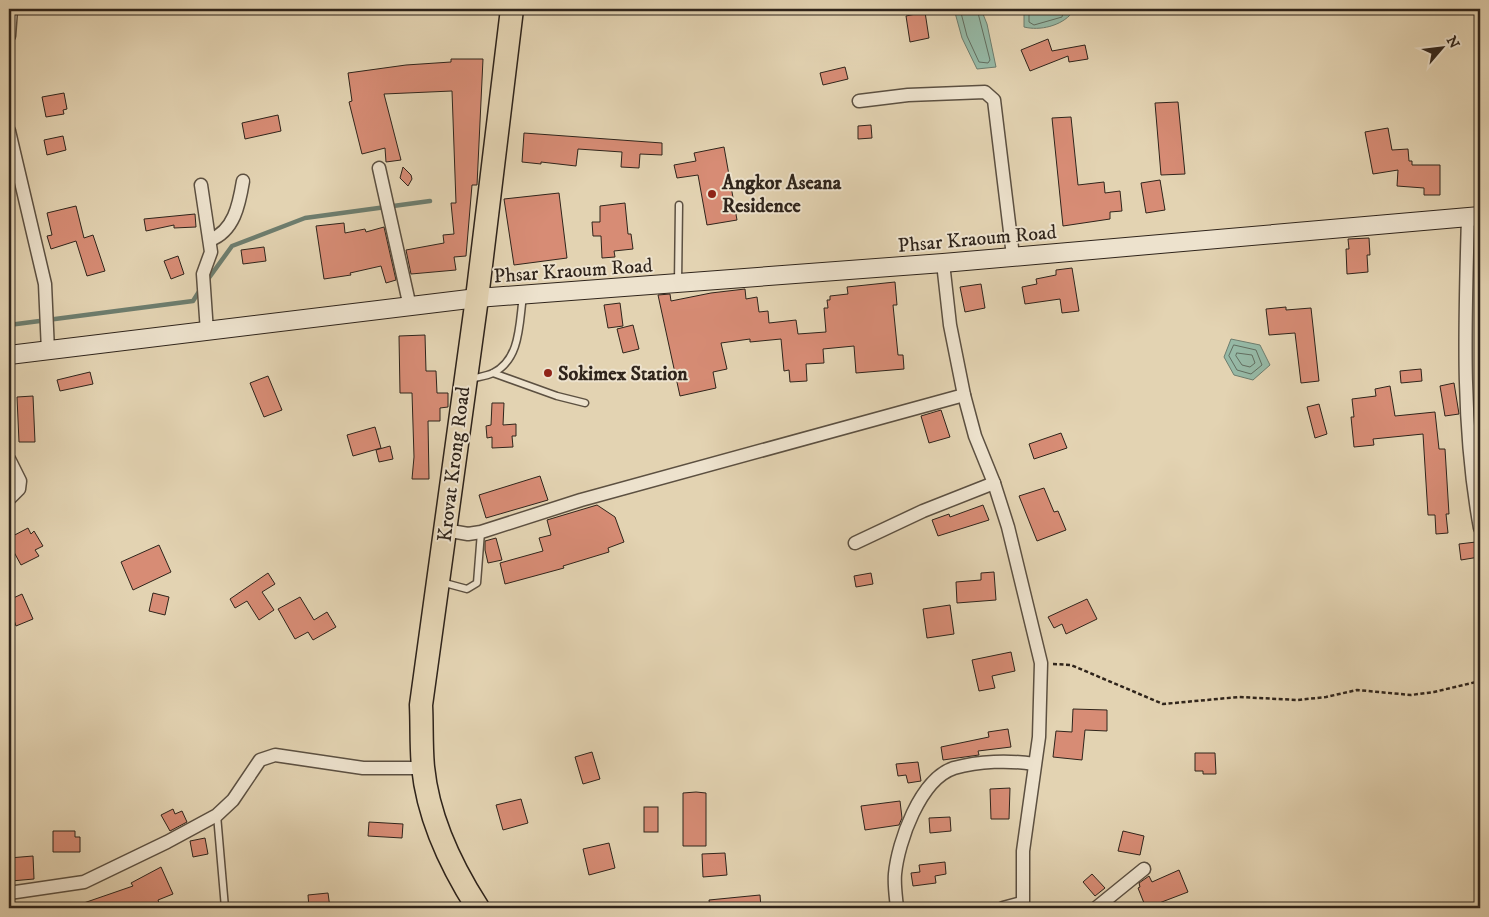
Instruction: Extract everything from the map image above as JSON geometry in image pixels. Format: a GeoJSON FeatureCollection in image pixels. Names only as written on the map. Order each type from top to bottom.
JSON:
{"type":"FeatureCollection","features":[{"type":"Feature","properties":{"kind":"highway","name":"Krovat Krong Road"},"geometry":{"type":"LineString","coordinates":[[478,908],[460,880],[437,828],[423,768],[421,705],[464,380],[477,298],[512,9]]}},
{"type":"Feature","properties":{"kind":"main road","name":"Phsar Kraoum Road"},"geometry":{"type":"LineString","coordinates":[[9,355],[477,298],[943,263],[1474,216]]}},
{"type":"Feature","properties":{"kind":"street"},"geometry":{"type":"LineString","coordinates":[[9,36],[11,9]]}},
{"type":"Feature","properties":{"kind":"street"},"geometry":{"type":"LineString","coordinates":[[858,101],[908,95],[985,92],[994,100],[1013,256]]}},
{"type":"Feature","properties":{"kind":"street"},"geometry":{"type":"LineString","coordinates":[[9,131],[41,266],[47,306],[48,351]]}},
{"type":"Feature","properties":{"kind":"street"},"geometry":{"type":"LineString","coordinates":[[379,168],[410,307]]}},
{"type":"Feature","properties":{"kind":"street"},"geometry":{"type":"LineString","coordinates":[[210,240],[221,236],[226,230],[239,205],[243,181]]}},
{"type":"Feature","properties":{"kind":"street"},"geometry":{"type":"LineString","coordinates":[[201,185],[211,252],[204,270],[207,332]]}},
{"type":"Feature","properties":{"kind":"street"},"geometry":{"type":"LineString","coordinates":[[1474,216],[1464,336],[1465,410],[1471,477],[1480,528]]}},
{"type":"Feature","properties":{"kind":"street"},"geometry":{"type":"LineString","coordinates":[[943,263],[950,325],[964,395],[975,436],[994,483],[1018,566],[1041,662],[1039,737],[1034,764],[1032,796],[1022,851],[1022,906],[1003,908]]}},
{"type":"Feature","properties":{"kind":"street"},"geometry":{"type":"LineString","coordinates":[[445,530],[468,534],[481,532],[581,500],[964,395]]}},
{"type":"Feature","properties":{"kind":"street"},"geometry":{"type":"LineString","coordinates":[[9,459],[20,481],[19,489],[9,499]]}},
{"type":"Feature","properties":{"kind":"street"},"geometry":{"type":"LineString","coordinates":[[855,543],[923,511],[994,483]]}},
{"type":"Feature","properties":{"kind":"street"},"geometry":{"type":"LineString","coordinates":[[9,893],[84,882],[167,842],[217,815],[233,800],[260,760],[275,755],[363,768],[423,768]]}},
{"type":"Feature","properties":{"kind":"street"},"geometry":{"type":"LineString","coordinates":[[897,908],[895,875],[899,854],[912,813],[932,784],[954,768],[1009,760],[1034,764]]}},
{"type":"Feature","properties":{"kind":"street"},"geometry":{"type":"LineString","coordinates":[[1096,908],[1144,869]]}},
{"type":"Feature","properties":{"kind":"lane"},"geometry":{"type":"LineString","coordinates":[[678,205],[678,284]]}},
{"type":"Feature","properties":{"kind":"lane"},"geometry":{"type":"LineString","coordinates":[[464,380],[493,373],[511,358],[516,345],[523,295]]}},
{"type":"Feature","properties":{"kind":"lane"},"geometry":{"type":"LineString","coordinates":[[493,373],[557,396],[585,403]]}},
{"type":"Feature","properties":{"kind":"lane"},"geometry":{"type":"LineString","coordinates":[[438,582],[467,589],[477,584],[481,532]]}},
{"type":"Feature","properties":{"kind":"lane"},"geometry":{"type":"LineString","coordinates":[[217,815],[225,908]]}},
{"type":"Feature","properties":{"kind":"path"},"geometry":{"type":"LineString","coordinates":[[1041,662],[1071,665],[1163,704],[1239,697],[1298,700],[1326,697],[1357,690],[1410,695],[1434,692],[1480,681]]}},
{"type":"Feature","properties":{"kind":"water"},"geometry":{"type":"Polygon","coordinates":[[[954,9],[981,9],[987,24],[996,67],[977,69],[962,38],[954,9]]]}},
{"type":"Feature","properties":{"kind":"water"},"geometry":{"type":"Polygon","coordinates":[[[1024,9],[1066,9],[1072,13],[1056,24],[1043,28],[1030,28],[1024,27],[1024,9]]]}},
{"type":"Feature","properties":{"kind":"water"},"geometry":{"type":"Polygon","coordinates":[[[1231,339],[1260,345],[1270,365],[1253,380],[1234,375],[1224,357],[1231,339]]]}},
{"type":"Feature","properties":{"kind":"building"},"geometry":{"type":"Polygon","coordinates":[[[925,12],[929,38],[910,42],[906,16],[925,12]]]}},
{"type":"Feature","properties":{"kind":"building"},"geometry":{"type":"Polygon","coordinates":[[[1048,39],[1052,51],[1085,45],[1088,59],[1069,62],[1068,56],[1030,71],[1021,50],[1048,39]]]}},
{"type":"Feature","properties":{"kind":"building"},"geometry":{"type":"Polygon","coordinates":[[[451,59],[483,59],[477,185],[472,185],[466,256],[454,257],[456,270],[411,274],[406,250],[444,243],[443,235],[454,234],[451,203],[456,203],[452,91],[384,94],[401,160],[386,162],[385,148],[362,154],[349,102],[352,101],[348,73],[406,65],[451,62],[451,59]]]}},
{"type":"Feature","properties":{"kind":"building"},"geometry":{"type":"Polygon","coordinates":[[[845,67],[848,79],[823,85],[820,73],[845,67]]]}},
{"type":"Feature","properties":{"kind":"building"},"geometry":{"type":"Polygon","coordinates":[[[64,93],[67,109],[63,110],[64,114],[46,117],[42,97],[64,93]]]}},
{"type":"Feature","properties":{"kind":"building"},"geometry":{"type":"Polygon","coordinates":[[[1178,102],[1185,174],[1161,175],[1155,103],[1178,102]]]}},
{"type":"Feature","properties":{"kind":"building"},"geometry":{"type":"Polygon","coordinates":[[[278,115],[281,131],[245,139],[242,123],[278,115]]]}},
{"type":"Feature","properties":{"kind":"building"},"geometry":{"type":"Polygon","coordinates":[[[1071,117],[1078,185],[1104,182],[1105,193],[1120,191],[1122,211],[1110,212],[1110,219],[1063,226],[1052,118],[1071,117]]]}},
{"type":"Feature","properties":{"kind":"building"},"geometry":{"type":"Polygon","coordinates":[[[871,125],[872,138],[858,139],[858,126],[871,125]]]}},
{"type":"Feature","properties":{"kind":"building"},"geometry":{"type":"Polygon","coordinates":[[[1388,128],[1392,150],[1408,149],[1409,161],[1412,161],[1412,165],[1440,165],[1440,195],[1424,195],[1424,188],[1397,186],[1398,170],[1373,174],[1365,132],[1388,128]]]}},
{"type":"Feature","properties":{"kind":"building"},"geometry":{"type":"Polygon","coordinates":[[[524,133],[662,143],[662,155],[640,154],[639,168],[621,167],[622,152],[578,149],[576,166],[522,162],[524,133]]]}},
{"type":"Feature","properties":{"kind":"building"},"geometry":{"type":"Polygon","coordinates":[[[63,136],[66,150],[47,155],[44,140],[63,136]]]}},
{"type":"Feature","properties":{"kind":"building"},"geometry":{"type":"Polygon","coordinates":[[[724,147],[737,220],[707,225],[698,175],[677,178],[674,165],[696,161],[694,153],[724,147]]]}},
{"type":"Feature","properties":{"kind":"building"},"geometry":{"type":"Polygon","coordinates":[[[403,167],[411,175],[412,179],[408,186],[400,178],[403,167]]]}},
{"type":"Feature","properties":{"kind":"building"},"geometry":{"type":"Polygon","coordinates":[[[1160,180],[1165,210],[1146,213],[1141,183],[1160,180]]]}},
{"type":"Feature","properties":{"kind":"building"},"geometry":{"type":"Polygon","coordinates":[[[559,193],[567,258],[514,265],[504,199],[559,193]]]}},
{"type":"Feature","properties":{"kind":"building"},"geometry":{"type":"Polygon","coordinates":[[[625,203],[628,234],[631,234],[633,249],[614,251],[615,257],[602,258],[601,236],[593,236],[592,222],[600,222],[600,206],[625,203]]]}},
{"type":"Feature","properties":{"kind":"building"},"geometry":{"type":"Polygon","coordinates":[[[76,206],[84,238],[93,235],[105,271],[87,276],[76,241],[51,249],[47,236],[52,235],[47,213],[76,206]]]}},
{"type":"Feature","properties":{"kind":"building"},"geometry":{"type":"Polygon","coordinates":[[[195,214],[196,227],[174,228],[174,225],[146,231],[144,219],[195,214]]]}},
{"type":"Feature","properties":{"kind":"building"},"geometry":{"type":"Polygon","coordinates":[[[344,223],[345,233],[365,229],[366,232],[384,227],[396,280],[386,283],[381,266],[350,273],[351,275],[324,279],[316,226],[344,223]]]}},
{"type":"Feature","properties":{"kind":"building"},"geometry":{"type":"Polygon","coordinates":[[[1369,238],[1368,272],[1347,274],[1346,249],[1349,249],[1348,239],[1369,238]]]}},
{"type":"Feature","properties":{"kind":"building"},"geometry":{"type":"Polygon","coordinates":[[[264,247],[266,261],[243,264],[241,250],[264,247]]]}},
{"type":"Feature","properties":{"kind":"building"},"geometry":{"type":"Polygon","coordinates":[[[178,256],[184,274],[171,279],[164,261],[178,256]]]}},
{"type":"Feature","properties":{"kind":"building"},"geometry":{"type":"Polygon","coordinates":[[[1072,268],[1079,311],[1062,313],[1060,299],[1025,304],[1022,287],[1037,284],[1036,279],[1056,275],[1056,270],[1072,268]]]}},
{"type":"Feature","properties":{"kind":"building"},"geometry":{"type":"Polygon","coordinates":[[[895,282],[897,305],[893,305],[898,355],[903,355],[904,369],[856,373],[854,346],[823,349],[824,363],[806,364],[807,381],[790,382],[789,370],[784,371],[781,339],[750,342],[750,339],[721,343],[727,369],[713,372],[716,388],[680,396],[658,295],[670,294],[671,301],[745,289],[746,299],[757,297],[759,312],[768,311],[769,323],[796,320],[798,334],[826,332],[824,308],[828,308],[827,300],[830,300],[830,296],[848,294],[847,287],[895,282]]]}},
{"type":"Feature","properties":{"kind":"building"},"geometry":{"type":"Polygon","coordinates":[[[981,284],[985,308],[965,312],[960,287],[981,284]]]}},
{"type":"Feature","properties":{"kind":"building"},"geometry":{"type":"Polygon","coordinates":[[[620,303],[623,326],[608,328],[604,305],[620,303]]]}},
{"type":"Feature","properties":{"kind":"building"},"geometry":{"type":"Polygon","coordinates":[[[1286,307],[1286,310],[1311,308],[1319,381],[1301,383],[1295,333],[1269,335],[1266,309],[1286,307]]]}},
{"type":"Feature","properties":{"kind":"building"},"geometry":{"type":"Polygon","coordinates":[[[633,325],[639,349],[623,353],[617,329],[633,325]]]}},
{"type":"Feature","properties":{"kind":"building"},"geometry":{"type":"Polygon","coordinates":[[[425,335],[426,371],[436,371],[437,393],[448,393],[448,407],[440,408],[440,421],[428,421],[429,479],[412,479],[414,457],[412,393],[400,393],[399,336],[425,335]]]}},
{"type":"Feature","properties":{"kind":"building"},"geometry":{"type":"Polygon","coordinates":[[[1421,369],[1422,381],[1401,383],[1400,371],[1421,369]]]}},
{"type":"Feature","properties":{"kind":"building"},"geometry":{"type":"Polygon","coordinates":[[[90,372],[93,384],[60,391],[57,380],[90,372]]]}},
{"type":"Feature","properties":{"kind":"building"},"geometry":{"type":"Polygon","coordinates":[[[268,376],[282,410],[264,417],[250,383],[268,376]]]}},
{"type":"Feature","properties":{"kind":"building"},"geometry":{"type":"Polygon","coordinates":[[[1454,383],[1459,414],[1445,416],[1440,386],[1454,383]]]}},
{"type":"Feature","properties":{"kind":"building"},"geometry":{"type":"Polygon","coordinates":[[[1390,386],[1395,416],[1435,412],[1439,449],[1445,449],[1449,514],[1446,514],[1448,533],[1436,534],[1435,515],[1428,515],[1423,434],[1373,439],[1374,445],[1354,447],[1351,417],[1354,417],[1352,399],[1376,396],[1375,389],[1390,386]]]}},
{"type":"Feature","properties":{"kind":"building"},"geometry":{"type":"Polygon","coordinates":[[[33,396],[35,442],[19,442],[17,397],[33,396]]]}},
{"type":"Feature","properties":{"kind":"building"},"geometry":{"type":"Polygon","coordinates":[[[492,403],[504,403],[503,425],[516,424],[516,436],[512,436],[513,447],[492,448],[492,437],[487,438],[486,426],[491,425],[492,403]]]}},
{"type":"Feature","properties":{"kind":"building"},"geometry":{"type":"Polygon","coordinates":[[[1319,404],[1327,434],[1315,438],[1307,407],[1319,404]]]}},
{"type":"Feature","properties":{"kind":"building"},"geometry":{"type":"Polygon","coordinates":[[[941,410],[950,437],[929,443],[921,416],[941,410]]]}},
{"type":"Feature","properties":{"kind":"building"},"geometry":{"type":"Polygon","coordinates":[[[375,427],[381,448],[353,456],[347,435],[375,427]]]}},
{"type":"Feature","properties":{"kind":"building"},"geometry":{"type":"Polygon","coordinates":[[[1061,433],[1067,448],[1034,459],[1029,444],[1061,433]]]}},
{"type":"Feature","properties":{"kind":"building"},"geometry":{"type":"Polygon","coordinates":[[[390,446],[393,459],[379,462],[376,450],[390,446]]]}},
{"type":"Feature","properties":{"kind":"building"},"geometry":{"type":"Polygon","coordinates":[[[540,476],[548,500],[486,518],[479,495],[540,476]]]}},
{"type":"Feature","properties":{"kind":"building"},"geometry":{"type":"Polygon","coordinates":[[[1044,488],[1054,512],[1058,511],[1066,530],[1037,541],[1019,496],[1044,488]]]}},
{"type":"Feature","properties":{"kind":"building"},"geometry":{"type":"Polygon","coordinates":[[[597,505],[615,517],[624,542],[608,548],[609,552],[563,566],[564,568],[505,584],[500,563],[543,551],[539,538],[551,535],[547,520],[597,505]]]}},
{"type":"Feature","properties":{"kind":"building"},"geometry":{"type":"Polygon","coordinates":[[[983,505],[989,520],[938,536],[932,520],[949,514],[950,517],[983,505]]]}},
{"type":"Feature","properties":{"kind":"building"},"geometry":{"type":"Polygon","coordinates":[[[28,528],[31,534],[34,531],[43,546],[35,550],[39,556],[21,565],[9,543],[9,538],[28,528]]]}},
{"type":"Feature","properties":{"kind":"building"},"geometry":{"type":"Polygon","coordinates":[[[496,538],[502,560],[488,563],[485,541],[496,538]]]}},
{"type":"Feature","properties":{"kind":"building"},"geometry":{"type":"Polygon","coordinates":[[[1476,542],[1479,557],[1461,560],[1459,544],[1476,542]]]}},
{"type":"Feature","properties":{"kind":"building"},"geometry":{"type":"Polygon","coordinates":[[[159,545],[171,572],[133,590],[121,562],[159,545]]]}},
{"type":"Feature","properties":{"kind":"building"},"geometry":{"type":"Polygon","coordinates":[[[994,572],[996,600],[957,603],[956,582],[981,580],[981,573],[994,572]]]}},
{"type":"Feature","properties":{"kind":"building"},"geometry":{"type":"Polygon","coordinates":[[[268,573],[275,584],[262,592],[274,610],[259,620],[247,601],[235,608],[230,599],[268,573]]]}},
{"type":"Feature","properties":{"kind":"building"},"geometry":{"type":"Polygon","coordinates":[[[871,573],[873,584],[856,587],[854,576],[871,573]]]}},
{"type":"Feature","properties":{"kind":"building"},"geometry":{"type":"Polygon","coordinates":[[[153,593],[169,597],[165,615],[149,611],[153,593]]]}},
{"type":"Feature","properties":{"kind":"building"},"geometry":{"type":"Polygon","coordinates":[[[22,594],[33,619],[16,626],[14,620],[9,622],[9,600],[22,594]]]}},
{"type":"Feature","properties":{"kind":"building"},"geometry":{"type":"Polygon","coordinates":[[[300,597],[314,620],[327,612],[336,627],[313,640],[308,632],[295,639],[278,609],[300,597]]]}},
{"type":"Feature","properties":{"kind":"building"},"geometry":{"type":"Polygon","coordinates":[[[1087,599],[1097,619],[1066,634],[1062,624],[1054,628],[1048,617],[1087,599]]]}},
{"type":"Feature","properties":{"kind":"building"},"geometry":{"type":"Polygon","coordinates":[[[950,605],[954,634],[927,638],[923,609],[950,605]]]}},
{"type":"Feature","properties":{"kind":"building"},"geometry":{"type":"Polygon","coordinates":[[[1011,652],[1015,671],[992,676],[995,688],[979,691],[972,660],[1011,652]]]}},
{"type":"Feature","properties":{"kind":"building"},"geometry":{"type":"Polygon","coordinates":[[[1073,709],[1107,710],[1107,731],[1085,730],[1082,760],[1053,757],[1056,731],[1072,732],[1073,709]]]}},
{"type":"Feature","properties":{"kind":"building"},"geometry":{"type":"Polygon","coordinates":[[[1008,729],[1011,747],[978,751],[979,755],[943,760],[941,747],[989,737],[988,732],[1008,729]]]}},
{"type":"Feature","properties":{"kind":"building"},"geometry":{"type":"Polygon","coordinates":[[[592,752],[600,779],[583,784],[575,757],[592,752]]]}},
{"type":"Feature","properties":{"kind":"building"},"geometry":{"type":"Polygon","coordinates":[[[1195,753],[1215,753],[1216,774],[1203,774],[1203,771],[1195,771],[1195,753]]]}},
{"type":"Feature","properties":{"kind":"building"},"geometry":{"type":"Polygon","coordinates":[[[918,762],[921,781],[908,783],[906,775],[898,776],[896,764],[918,762]]]}},
{"type":"Feature","properties":{"kind":"building"},"geometry":{"type":"Polygon","coordinates":[[[1010,788],[1009,819],[991,819],[990,789],[1010,788]]]}},
{"type":"Feature","properties":{"kind":"building"},"geometry":{"type":"Polygon","coordinates":[[[683,793],[706,793],[706,846],[683,846],[683,793]]]}},
{"type":"Feature","properties":{"kind":"building"},"geometry":{"type":"Polygon","coordinates":[[[521,799],[528,823],[503,830],[496,805],[521,799]]]}},
{"type":"Feature","properties":{"kind":"building"},"geometry":{"type":"Polygon","coordinates":[[[900,801],[902,818],[899,825],[865,830],[861,806],[900,801]]]}},
{"type":"Feature","properties":{"kind":"building"},"geometry":{"type":"Polygon","coordinates":[[[644,807],[658,807],[658,832],[644,832],[644,807]]]}},
{"type":"Feature","properties":{"kind":"building"},"geometry":{"type":"Polygon","coordinates":[[[173,809],[175,814],[182,811],[187,822],[170,831],[161,815],[173,809]]]}},
{"type":"Feature","properties":{"kind":"building"},"geometry":{"type":"Polygon","coordinates":[[[950,817],[951,831],[930,833],[929,818],[950,817]]]}},
{"type":"Feature","properties":{"kind":"building"},"geometry":{"type":"Polygon","coordinates":[[[369,822],[403,824],[402,838],[368,836],[369,822]]]}},
{"type":"Feature","properties":{"kind":"building"},"geometry":{"type":"Polygon","coordinates":[[[53,831],[75,831],[75,837],[80,837],[80,852],[53,852],[53,831]]]}},
{"type":"Feature","properties":{"kind":"building"},"geometry":{"type":"Polygon","coordinates":[[[1123,831],[1144,836],[1140,855],[1118,851],[1123,831]]]}},
{"type":"Feature","properties":{"kind":"building"},"geometry":{"type":"Polygon","coordinates":[[[205,838],[208,854],[193,857],[190,841],[205,838]]]}},
{"type":"Feature","properties":{"kind":"building"},"geometry":{"type":"Polygon","coordinates":[[[609,843],[615,868],[589,875],[583,849],[609,843]]]}},
{"type":"Feature","properties":{"kind":"building"},"geometry":{"type":"Polygon","coordinates":[[[725,853],[727,875],[703,877],[702,854],[725,853]]]}},
{"type":"Feature","properties":{"kind":"building"},"geometry":{"type":"Polygon","coordinates":[[[33,856],[34,879],[11,881],[9,858],[33,856]]]}},
{"type":"Feature","properties":{"kind":"building"},"geometry":{"type":"Polygon","coordinates":[[[945,862],[946,874],[935,876],[936,883],[913,886],[911,873],[920,872],[919,865],[945,862]]]}},
{"type":"Feature","properties":{"kind":"building"},"geometry":{"type":"Polygon","coordinates":[[[161,867],[173,894],[158,900],[159,903],[147,908],[75,908],[75,906],[133,886],[131,883],[161,867]]]}},
{"type":"Feature","properties":{"kind":"building"},"geometry":{"type":"Polygon","coordinates":[[[1179,870],[1188,892],[1146,908],[1138,888],[1140,887],[1139,883],[1149,876],[1152,882],[1179,870]]]}},
{"type":"Feature","properties":{"kind":"building"},"geometry":{"type":"Polygon","coordinates":[[[1092,874],[1105,888],[1095,896],[1083,882],[1092,874]]]}},
{"type":"Feature","properties":{"kind":"building"},"geometry":{"type":"Polygon","coordinates":[[[328,893],[330,908],[309,908],[308,895],[328,893]]]}},
{"type":"Feature","properties":{"kind":"building"},"geometry":{"type":"Polygon","coordinates":[[[760,895],[761,908],[710,908],[709,900],[760,895]]]}},
{"type":"Feature","properties":{"kind":"waterway"},"geometry":{"type":"LineString","coordinates":[[206,282],[232,246],[305,218],[430,201]]}},
{"type":"Feature","properties":{"kind":"waterway"},"geometry":{"type":"LineString","coordinates":[[9,325],[193,301],[200,290]]}},
{"type":"Feature","properties":{"kind":"place","name":"Angkor Aseana Residence"},"geometry":{"type":"Point","coordinates":[712,194]}},
{"type":"Feature","properties":{"kind":"place","name":"Sokimex Station"},"geometry":{"type":"Point","coordinates":[548,373]}}]}
